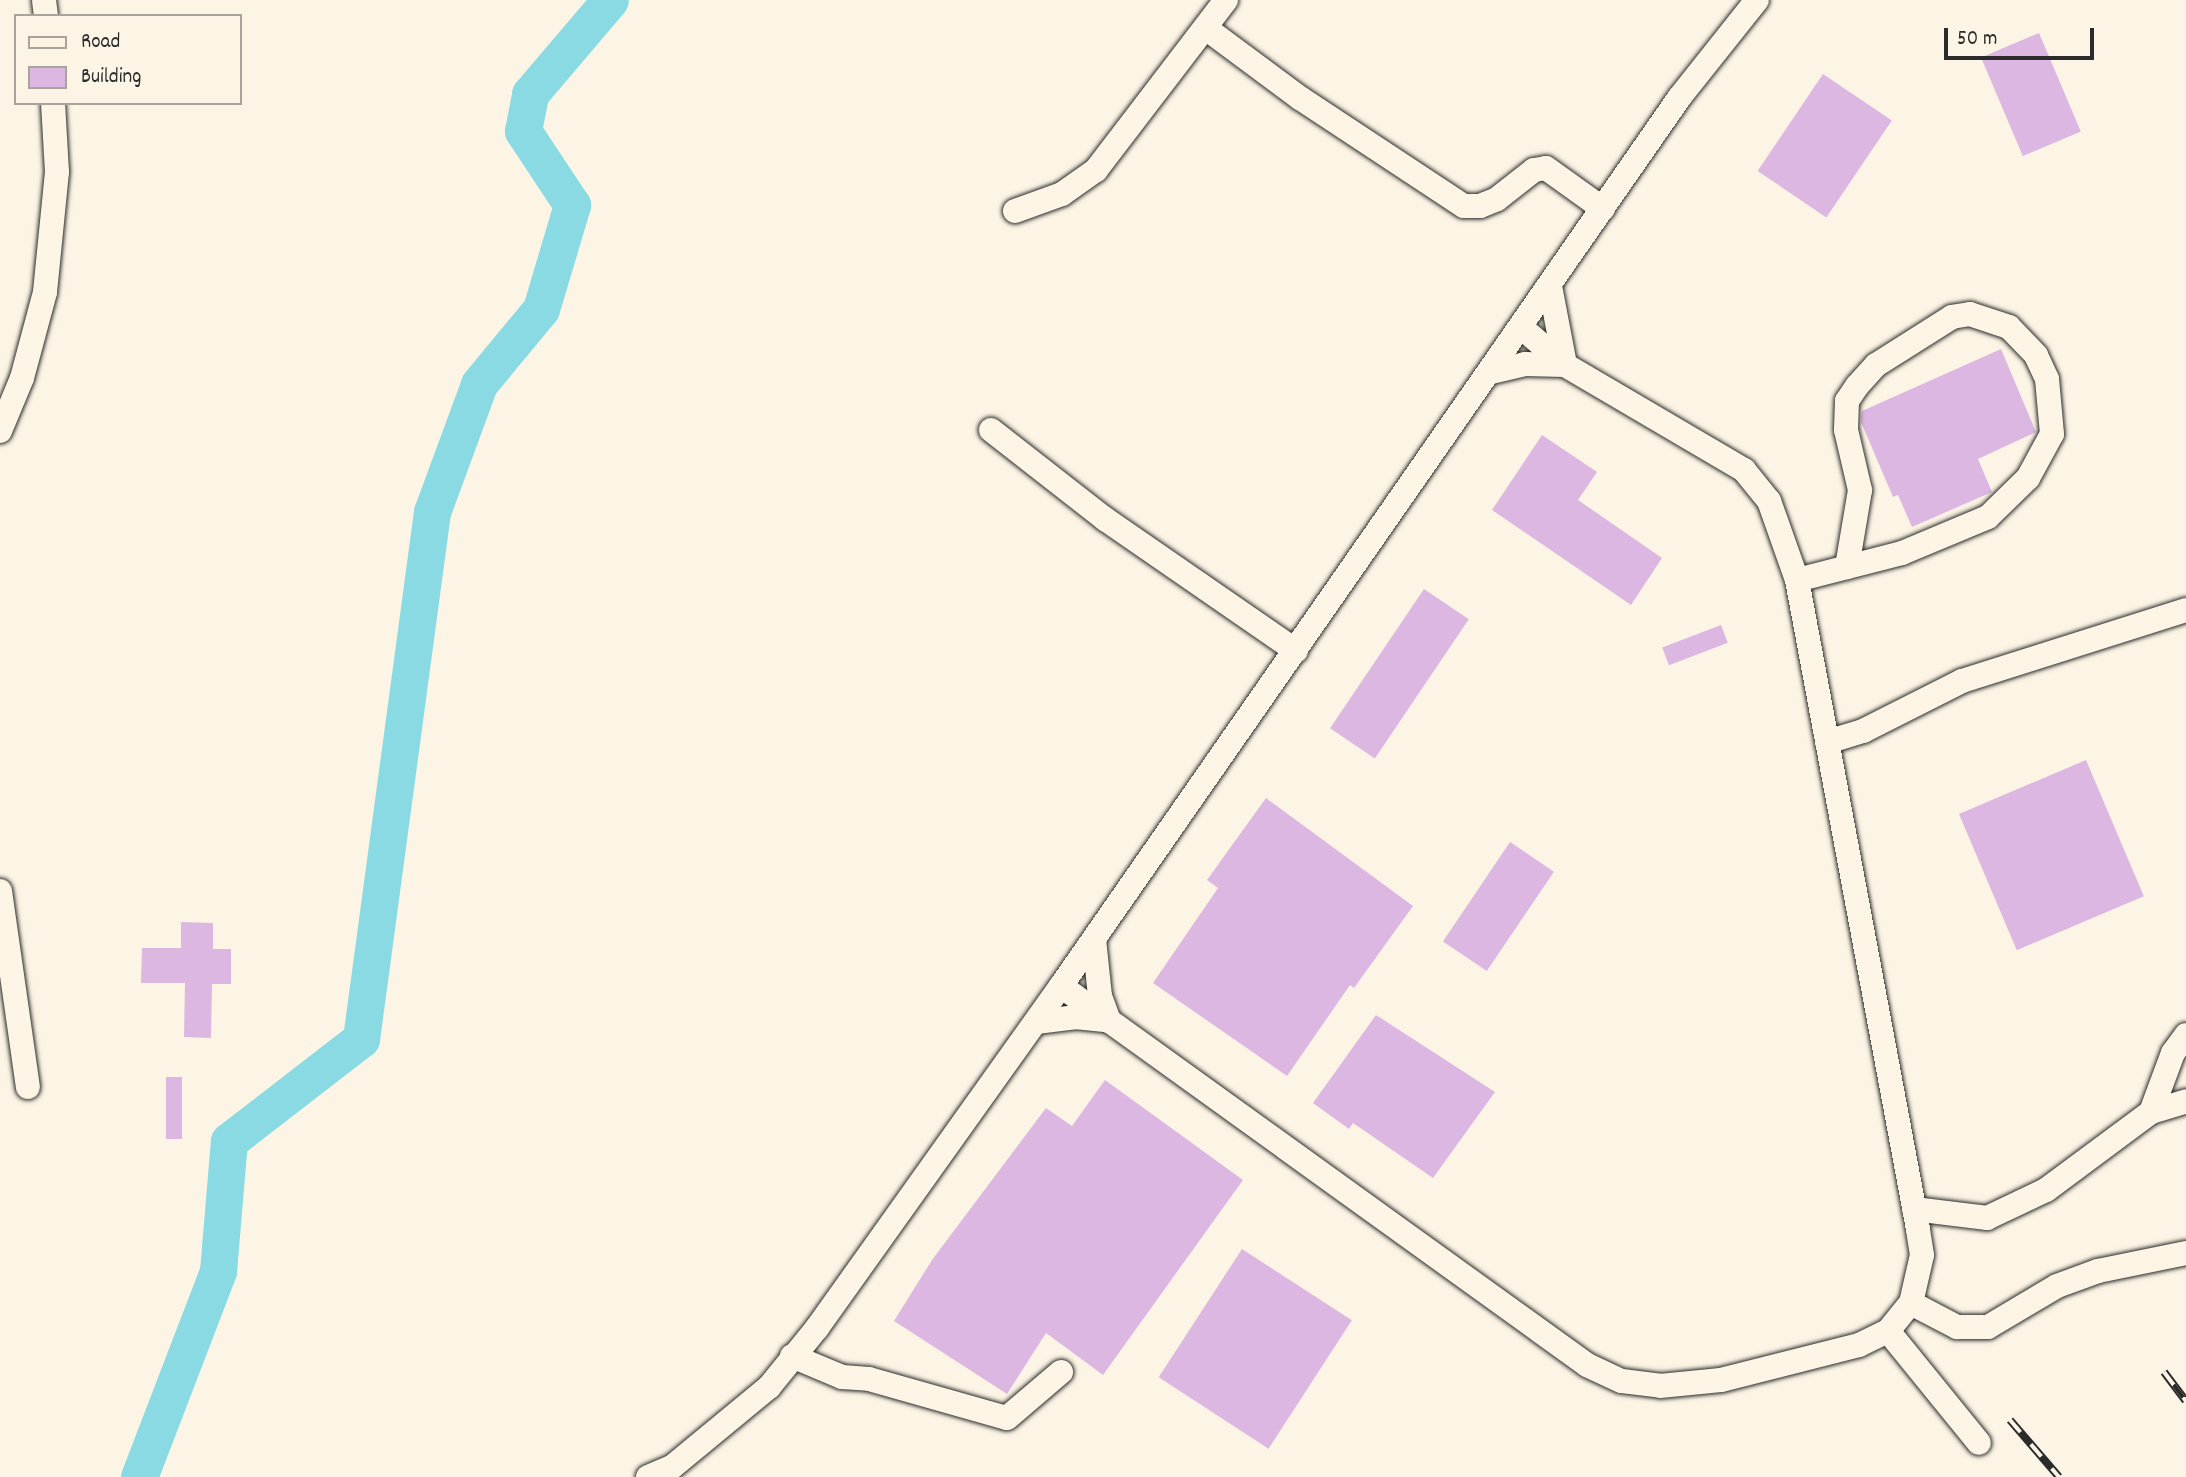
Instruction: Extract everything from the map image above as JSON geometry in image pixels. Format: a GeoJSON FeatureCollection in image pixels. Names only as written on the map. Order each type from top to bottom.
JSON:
{"type":"FeatureCollection","features":[{"type":"Feature","properties":{"kind":"street"},"geometry":{"type":"LineString","coordinates":[[1015,211],[1062,194],[1096,170],[1162,80],[1207,29],[1226,0]]}},
{"type":"Feature","properties":{"kind":"street"},"geometry":{"type":"LineString","coordinates":[[648,1477],[672,1466],[769,1387],[817,1328],[1036,1022],[1679,98],[1757,0]]}},
{"type":"Feature","properties":{"kind":"street"},"geometry":{"type":"LineString","coordinates":[[1207,29],[1300,98],[1464,206],[1480,206],[1497,199],[1534,170],[1546,168],[1602,209]]}},
{"type":"Feature","properties":{"kind":"street"},"geometry":{"type":"LineString","coordinates":[[0,431],[23,377],[46,292],[57,172],[52,105]]}},
{"type":"Feature","properties":{"kind":"street"},"geometry":{"type":"LineString","coordinates":[[1549,286],[1565,365]]}},
{"type":"Feature","properties":{"kind":"street"},"geometry":{"type":"LineString","coordinates":[[1797,580],[1902,553],[1988,517],[2028,478],[2053,434],[2047,379],[2036,355],[2009,327],[1970,314],[1952,317],[1876,365],[1847,401],[1846,430],[1860,490],[1847,567]]}},
{"type":"Feature","properties":{"kind":"street"},"geometry":{"type":"LineString","coordinates":[[1061,986],[1587,1365],[1622,1381],[1660,1386],[1721,1380],[1859,1345],[1888,1331],[1911,1303],[1923,1255],[1797,580],[1769,501],[1744,470],[1565,365],[1521,327]]}},
{"type":"Feature","properties":{"kind":"street"},"geometry":{"type":"LineString","coordinates":[[1490,372],[1525,364],[1565,365]]}},
{"type":"Feature","properties":{"kind":"street"},"geometry":{"type":"LineString","coordinates":[[991,430],[1095,512],[1296,651]]}},
{"type":"Feature","properties":{"kind":"street"},"geometry":{"type":"LineString","coordinates":[[1827,742],[1863,731],[1962,681],[2186,610]]}},
{"type":"Feature","properties":{"kind":"street"},"geometry":{"type":"LineString","coordinates":[[0,891],[28,1087]]}},
{"type":"Feature","properties":{"kind":"street"},"geometry":{"type":"LineString","coordinates":[[1094,939],[1100,996],[1109,1021]]}},
{"type":"Feature","properties":{"kind":"street"},"geometry":{"type":"LineString","coordinates":[[1036,1022],[1075,1017],[1109,1021]]}},
{"type":"Feature","properties":{"kind":"street"},"geometry":{"type":"LineString","coordinates":[[2151,1112],[2173,1053],[2186,1035]]}},
{"type":"Feature","properties":{"kind":"street"},"geometry":{"type":"LineString","coordinates":[[1914,1209],[1987,1218],[2046,1190],[2151,1112],[2186,1101]]}},
{"type":"Feature","properties":{"kind":"street"},"geometry":{"type":"LineString","coordinates":[[1911,1303],[1957,1327],[1988,1327],[2057,1286],[2098,1271],[2186,1253]]}},
{"type":"Feature","properties":{"kind":"street"},"geometry":{"type":"LineString","coordinates":[[1888,1331],[1979,1443]]}},
{"type":"Feature","properties":{"kind":"street"},"geometry":{"type":"LineString","coordinates":[[792,1356],[842,1377],[869,1379],[1007,1418],[1061,1372]]}},
{"type":"Feature","properties":{"kind":"building"},"geometry":{"type":"Polygon","coordinates":[[[2039,33],[2081,131],[2023,156],[1981,58],[2039,33]]]}},
{"type":"Feature","properties":{"kind":"building"},"geometry":{"type":"Polygon","coordinates":[[[1823,74],[1892,120],[1826,217],[1758,171],[1823,74]]]}},
{"type":"Feature","properties":{"kind":"building"},"geometry":{"type":"Polygon","coordinates":[[[2001,349],[2036,432],[1978,459],[1992,492],[1912,527],[1898,495],[1893,497],[1861,422],[1862,411],[2001,349]]]}},
{"type":"Feature","properties":{"kind":"building"},"geometry":{"type":"Polygon","coordinates":[[[1542,435],[1597,472],[1578,500],[1662,558],[1631,605],[1492,510],[1542,435]]]}},
{"type":"Feature","properties":{"kind":"building"},"geometry":{"type":"Polygon","coordinates":[[[1424,589],[1469,619],[1375,758],[1330,728],[1424,589]]]}},
{"type":"Feature","properties":{"kind":"building"},"geometry":{"type":"Polygon","coordinates":[[[1721,625],[1728,643],[1669,665],[1662,648],[1721,625]]]}},
{"type":"Feature","properties":{"kind":"building"},"geometry":{"type":"Polygon","coordinates":[[[2086,760],[2144,896],[2017,950],[1959,814],[2086,760]]]}},
{"type":"Feature","properties":{"kind":"building"},"geometry":{"type":"Polygon","coordinates":[[[1266,798],[1413,906],[1354,988],[1350,985],[1287,1076],[1153,983],[1218,888],[1207,880],[1266,798]]]}},
{"type":"Feature","properties":{"kind":"building"},"geometry":{"type":"Polygon","coordinates":[[[1510,842],[1554,872],[1487,971],[1443,941],[1510,842]]]}},
{"type":"Feature","properties":{"kind":"building"},"geometry":{"type":"Polygon","coordinates":[[[181,922],[213,923],[213,949],[231,949],[231,984],[212,984],[211,1038],[184,1037],[185,983],[141,983],[142,948],[181,948],[181,922]]]}},
{"type":"Feature","properties":{"kind":"building"},"geometry":{"type":"Polygon","coordinates":[[[1376,1015],[1495,1092],[1433,1178],[1353,1123],[1349,1129],[1313,1103],[1376,1015]]]}},
{"type":"Feature","properties":{"kind":"building"},"geometry":{"type":"Polygon","coordinates":[[[166,1077],[182,1077],[182,1139],[166,1139],[166,1077]]]}},
{"type":"Feature","properties":{"kind":"building"},"geometry":{"type":"Polygon","coordinates":[[[1105,1080],[1243,1180],[1103,1375],[1046,1333],[1007,1394],[894,1321],[932,1260],[1046,1108],[1072,1126],[1105,1080]]]}},
{"type":"Feature","properties":{"kind":"building"},"geometry":{"type":"Polygon","coordinates":[[[1242,1249],[1352,1320],[1269,1449],[1159,1377],[1242,1249]]]}},
{"type":"Feature","properties":{"kind":"waterway"},"geometry":{"type":"LineString","coordinates":[[139,1477],[218,1271],[229,1141],[361,1039],[432,512],[479,384],[541,309],[572,205],[523,131],[530,94],[610,0]]}},
{"type":"Feature","properties":{"kind":"railway"},"geometry":{"type":"LineString","coordinates":[[2164,1372],[2186,1401]]}},
{"type":"Feature","properties":{"kind":"railway"},"geometry":{"type":"LineString","coordinates":[[2010,1420],[2059,1477]]}}]}
